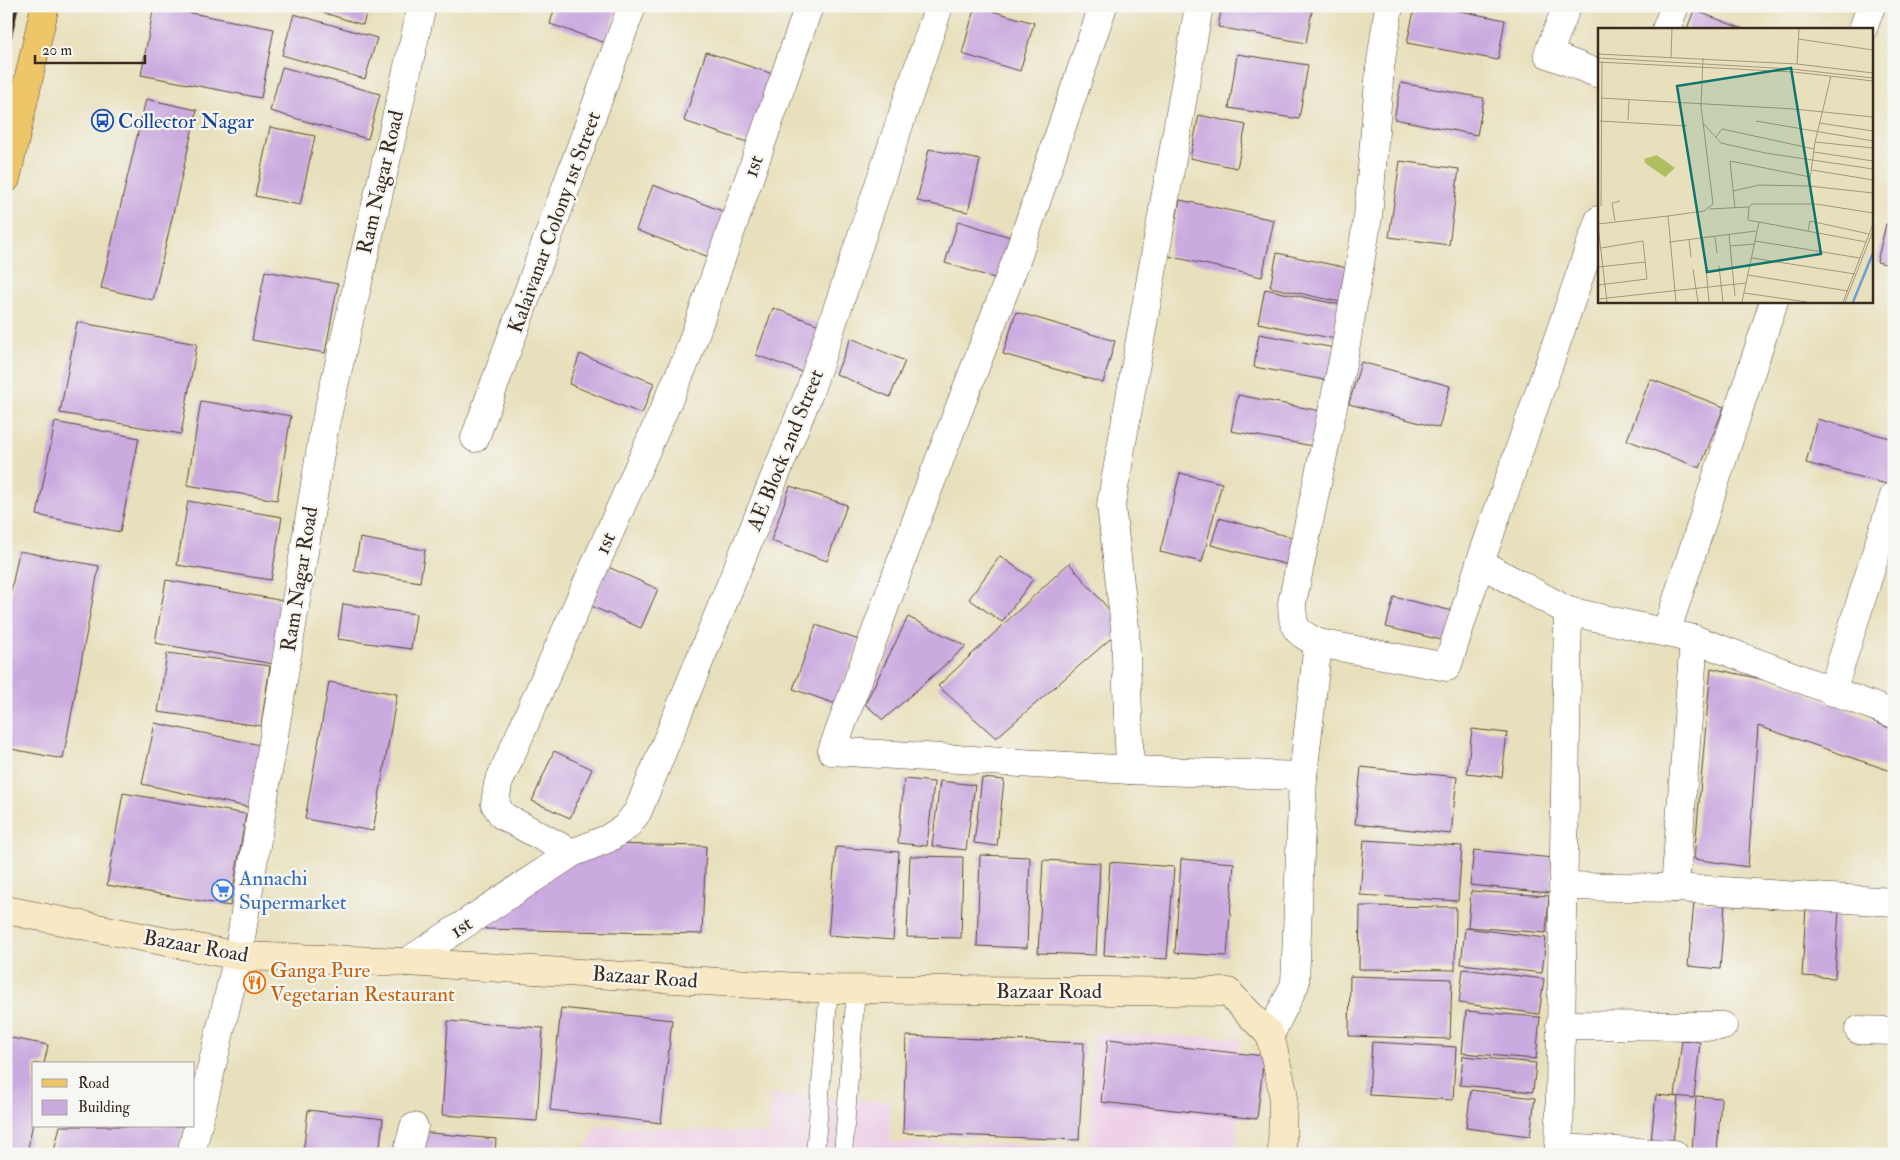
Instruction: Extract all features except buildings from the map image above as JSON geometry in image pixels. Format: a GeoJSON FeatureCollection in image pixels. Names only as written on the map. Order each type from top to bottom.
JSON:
{"type":"FeatureCollection","features":[{"type":"Feature","properties":{"kind":"main road"},"geometry":{"type":"LineString","coordinates":[[6,179],[45,6]]}},
{"type":"Feature","properties":{"kind":"main road","name":"Bazaar Road"},"geometry":{"type":"LineString","coordinates":[[6,910],[238,956],[407,962],[828,989],[1228,992],[1270,1035]]}},
{"type":"Feature","properties":{"kind":"main road"},"geometry":{"type":"LineString","coordinates":[[1270,1035],[1283,1091],[1282,1154]]}},
{"type":"Feature","properties":{"kind":"street","name":"Ram Nagar Road"},"geometry":{"type":"LineString","coordinates":[[191,1154],[238,956],[324,429],[422,6]]}},
{"type":"Feature","properties":{"kind":"street","name":"Kalaivanar Colony 1st Street"},"geometry":{"type":"LineString","coordinates":[[475,438],[632,6]]}},
{"type":"Feature","properties":{"kind":"street","name":"1st"},"geometry":{"type":"LineString","coordinates":[[407,962],[572,853],[503,816],[494,804],[498,784],[686,360],[809,6]]}},
{"type":"Feature","properties":{"kind":"street","name":"AE Block 2nd Street"},"geometry":{"type":"LineString","coordinates":[[572,853],[607,839],[626,826],[638,812],[809,393],[939,6]]}},
{"type":"Feature","properties":{"kind":"street"},"geometry":{"type":"LineString","coordinates":[[1103,6],[1017,258],[923,504],[832,751],[1130,770],[1304,776]]}},
{"type":"Feature","properties":{"kind":"street"},"geometry":{"type":"LineString","coordinates":[[1130,770],[1125,628],[1111,505],[1200,6]]}},
{"type":"Feature","properties":{"kind":"street"},"geometry":{"type":"LineString","coordinates":[[1389,6],[1380,68],[1368,217],[1345,350],[1292,603],[1293,623],[1298,633],[1318,643],[1447,667],[1480,563],[1598,223]]}},
{"type":"Feature","properties":{"kind":"street"},"geometry":{"type":"LineString","coordinates":[[1567,6],[1548,54],[1598,74]]}},
{"type":"Feature","properties":{"kind":"street"},"geometry":{"type":"LineString","coordinates":[[1666,28],[1675,6]]}},
{"type":"Feature","properties":{"kind":"street"},"geometry":{"type":"LineString","coordinates":[[1863,28],[1871,6]]}},
{"type":"Feature","properties":{"kind":"street"},"geometry":{"type":"LineString","coordinates":[[1666,633],[1774,302]]}},
{"type":"Feature","properties":{"kind":"street"},"geometry":{"type":"LineString","coordinates":[[1832,692],[1894,496]]}},
{"type":"Feature","properties":{"kind":"street"},"geometry":{"type":"LineString","coordinates":[[1480,563],[1568,611],[1694,639],[1894,714]]}},
{"type":"Feature","properties":{"kind":"street"},"geometry":{"type":"LineString","coordinates":[[1568,611],[1559,1151],[1674,1154]]}},
{"type":"Feature","properties":{"kind":"street"},"geometry":{"type":"LineString","coordinates":[[1675,888],[1694,639]]}},
{"type":"Feature","properties":{"kind":"street"},"geometry":{"type":"LineString","coordinates":[[1270,1035],[1295,984],[1304,776],[1318,643]]}},
{"type":"Feature","properties":{"kind":"street"},"geometry":{"type":"LineString","coordinates":[[1563,886],[1675,888],[1894,902]]}},
{"type":"Feature","properties":{"kind":"street"},"geometry":{"type":"LineString","coordinates":[[1560,1025],[1723,1026]]}},
{"type":"Feature","properties":{"kind":"street"},"geometry":{"type":"LineString","coordinates":[[1859,1030],[1894,1031]]}},
{"type":"Feature","properties":{"kind":"street"},"geometry":{"type":"LineString","coordinates":[[407,1154],[414,1127]]}},
{"type":"Feature","properties":{"kind":"lane"},"geometry":{"type":"LineString","coordinates":[[815,1154],[828,989]]}},
{"type":"Feature","properties":{"kind":"lane"},"geometry":{"type":"LineString","coordinates":[[843,1154],[856,989]]}},
{"type":"Feature","properties":{"kind":"shaded area"},"geometry":{"type":"Polygon","coordinates":[[[1093,1033],[1240,1038],[1236,1154],[582,1154],[598,1125],[769,1134],[771,1095],[889,1101],[891,1142],[1089,1146],[1093,1033]]]}},
{"type":"Feature","properties":{"kind":"railway"},"geometry":{"type":"LineString","coordinates":[[6,55],[17,6]]}},
{"type":"Feature","properties":{"kind":"place","name":"Collector Nagar"},"geometry":{"type":"Point","coordinates":[102,121]}},
{"type":"Feature","properties":{"kind":"place","name":"Annachi Supermarket"},"geometry":{"type":"Point","coordinates":[223,890]}},
{"type":"Feature","properties":{"kind":"place","name":"Ganga Pure Vegetarian Restaurant"},"geometry":{"type":"Point","coordinates":[254,982]}}]}
